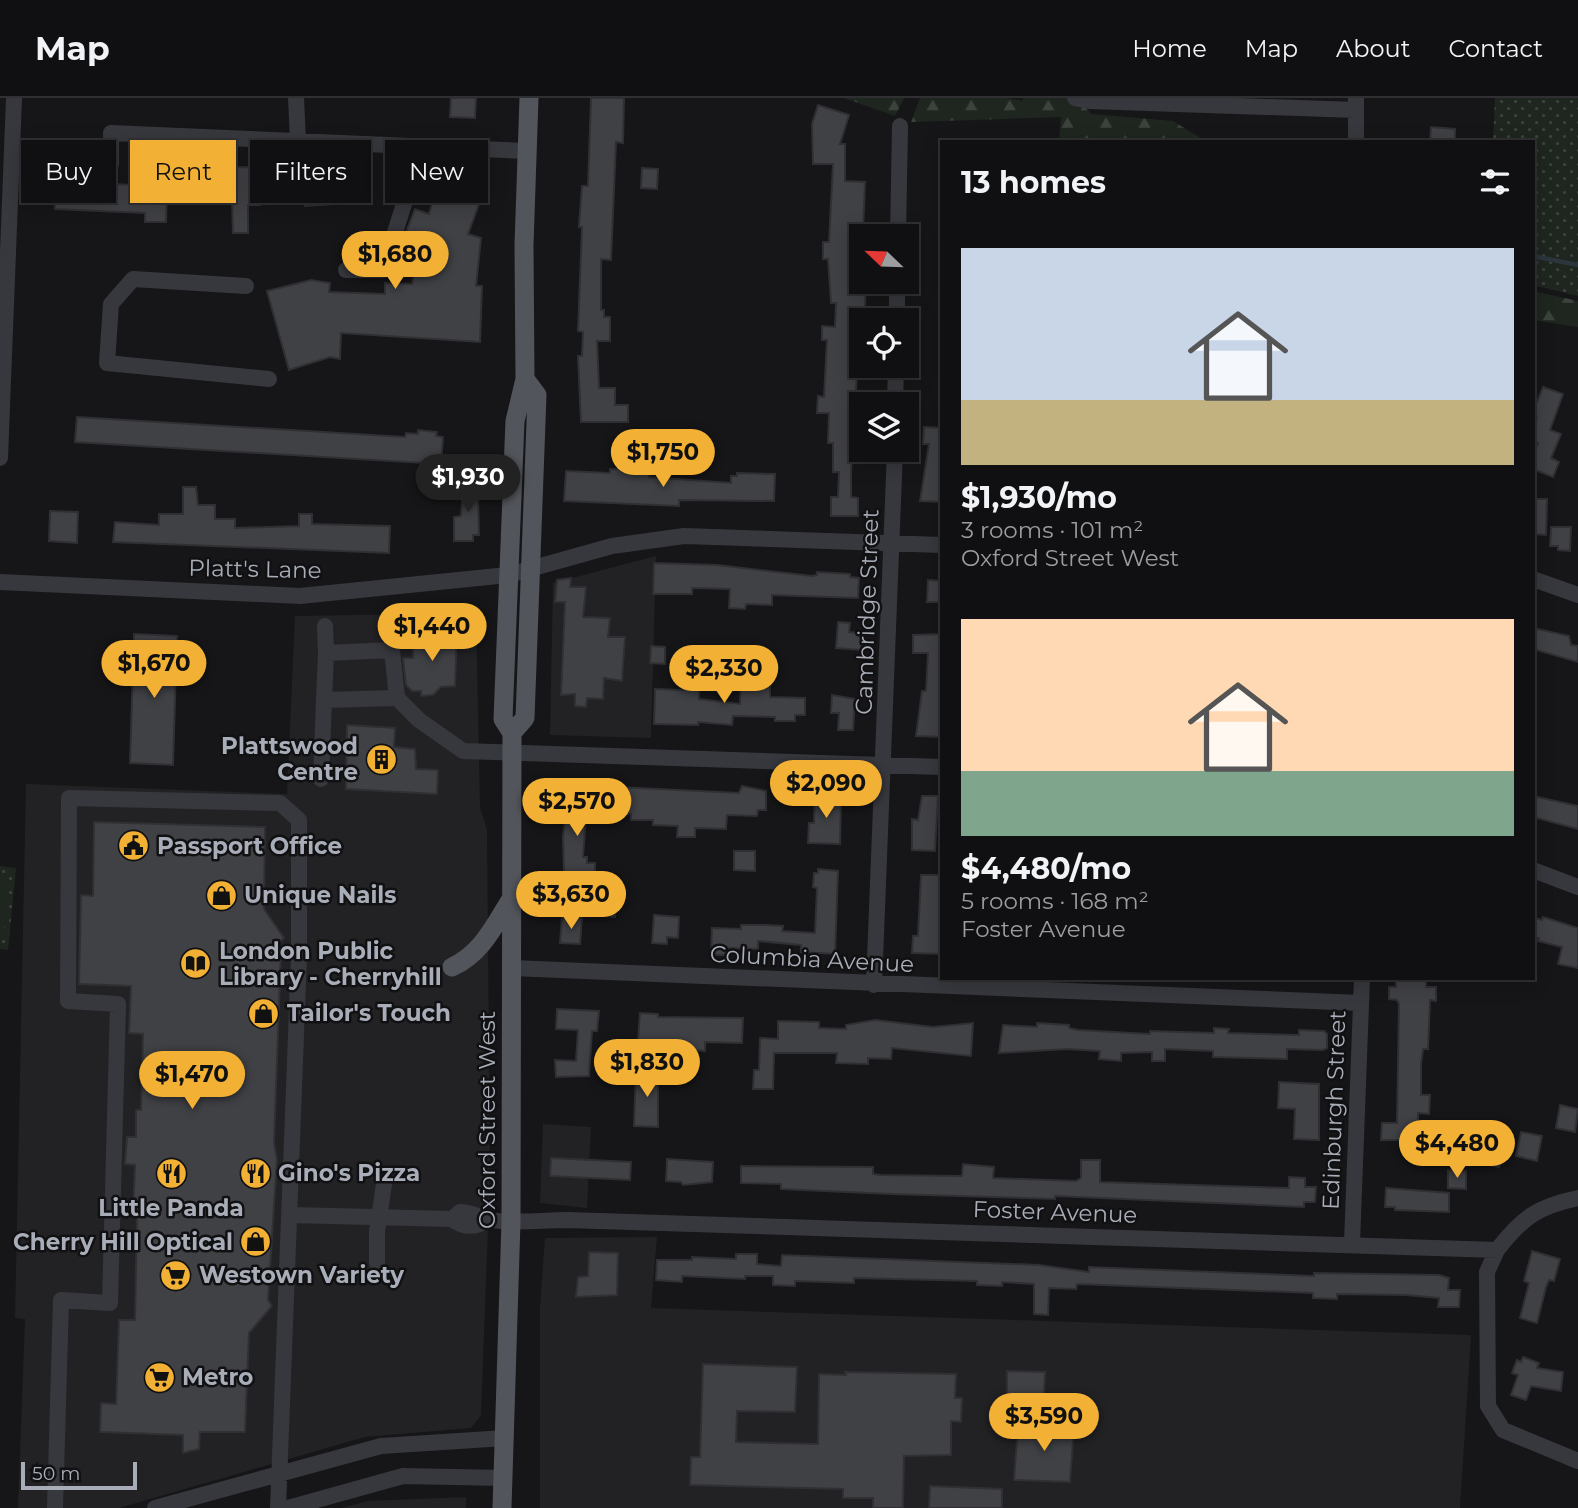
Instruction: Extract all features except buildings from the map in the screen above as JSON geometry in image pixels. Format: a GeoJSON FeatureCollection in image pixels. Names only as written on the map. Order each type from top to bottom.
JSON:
{"type":"FeatureCollection","features":[{"type":"Feature","properties":{"kind":"main road","name":"Oxford Street West"},"geometry":{"type":"LineString","coordinates":[[502,1508],[511,1222],[512,968],[512,733],[503,719],[515,421],[525,379],[526,151],[529,98]]}},
{"type":"Feature","properties":{"kind":"main road","name":"Oxford Street West"},"geometry":{"type":"LineString","coordinates":[[512,733],[525,718],[534,530],[537,395],[525,379]]}},
{"type":"Feature","properties":{"kind":"main road"},"geometry":{"type":"LineString","coordinates":[[452,967],[468,960],[479,950],[512,898]]}},
{"type":"Feature","properties":{"kind":"street"},"geometry":{"type":"LineString","coordinates":[[0,458],[2,272],[13,98]]}},
{"type":"Feature","properties":{"kind":"street"},"geometry":{"type":"LineString","coordinates":[[296,98],[298,140]]}},
{"type":"Feature","properties":{"kind":"street"},"geometry":{"type":"LineString","coordinates":[[1074,98],[1089,102],[1356,104],[1356,140]]}},
{"type":"Feature","properties":{"kind":"street"},"geometry":{"type":"LineString","coordinates":[[898,224],[900,126]]}},
{"type":"Feature","properties":{"kind":"street"},"geometry":{"type":"LineString","coordinates":[[111,140],[111,133],[275,140]]}},
{"type":"Feature","properties":{"kind":"street"},"geometry":{"type":"LineString","coordinates":[[488,149],[526,151]]}},
{"type":"Feature","properties":{"kind":"street"},"geometry":{"type":"LineString","coordinates":[[346,270],[383,270],[404,203]]}},
{"type":"Feature","properties":{"kind":"street"},"geometry":{"type":"LineString","coordinates":[[246,286],[133,279],[111,304],[107,363],[269,379]]}},
{"type":"Feature","properties":{"kind":"street","name":"Cambridge Street"},"geometry":{"type":"LineString","coordinates":[[874,985],[885,764],[895,462]]}},
{"type":"Feature","properties":{"kind":"street","name":"Platt's Lane"},"geometry":{"type":"LineString","coordinates":[[0,582],[300,596],[508,575],[612,546],[684,536],[940,545]]}},
{"type":"Feature","properties":{"kind":"street"},"geometry":{"type":"LineString","coordinates":[[1535,580],[1578,595]]}},
{"type":"Feature","properties":{"kind":"street"},"geometry":{"type":"LineString","coordinates":[[321,779],[325,626]]}},
{"type":"Feature","properties":{"kind":"street"},"geometry":{"type":"LineString","coordinates":[[326,653],[392,650],[397,698],[419,720],[463,751],[940,766]]}},
{"type":"Feature","properties":{"kind":"street"},"geometry":{"type":"LineString","coordinates":[[324,699],[397,698]]}},
{"type":"Feature","properties":{"kind":"street"},"geometry":{"type":"LineString","coordinates":[[55,1508],[61,1300],[110,1303],[118,1004],[68,1001],[69,798],[280,803],[299,820],[290,1216],[278,1508]]}},
{"type":"Feature","properties":{"kind":"street"},"geometry":{"type":"LineString","coordinates":[[1535,871],[1578,887]]}},
{"type":"Feature","properties":{"kind":"street","name":"Columbia Avenue"},"geometry":{"type":"LineString","coordinates":[[512,968],[1361,1003]]}},
{"type":"Feature","properties":{"kind":"street","name":"Edinburgh Street"},"geometry":{"type":"LineString","coordinates":[[1352,1243],[1362,980]]}},
{"type":"Feature","properties":{"kind":"street"},"geometry":{"type":"LineString","coordinates":[[377,1263],[377,1232],[382,1216],[384,1184]]}},
{"type":"Feature","properties":{"kind":"street"},"geometry":{"type":"LineString","coordinates":[[1578,1198],[1549,1204],[1519,1222],[1497,1250],[1487,1272],[1488,1406],[1503,1430],[1578,1461]]}},
{"type":"Feature","properties":{"kind":"street","name":"Foster Avenue"},"geometry":{"type":"LineString","coordinates":[[382,1216],[452,1219],[460,1212],[479,1213],[487,1220],[511,1222],[582,1220],[1352,1243],[1497,1250]]}},
{"type":"Feature","properties":{"kind":"street"},"geometry":{"type":"LineString","coordinates":[[290,1216],[382,1216]]}},
{"type":"Feature","properties":{"kind":"street"},"geometry":{"type":"LineString","coordinates":[[155,1508],[381,1446],[505,1437]]}},
{"type":"Feature","properties":{"kind":"street"},"geometry":{"type":"LineString","coordinates":[[288,1508],[403,1476],[504,1478]]}},
{"type":"Feature","properties":{"kind":"shaded area"},"geometry":{"type":"Polygon","coordinates":[[[656,556],[651,738],[550,735],[553,583],[656,556]]]}},
{"type":"Feature","properties":{"kind":"shaded area"},"geometry":{"type":"Polygon","coordinates":[[[476,613],[480,807],[487,830],[490,1173],[481,1415],[471,1428],[365,1437],[119,1508],[18,1508],[25,1319],[15,1318],[26,784],[287,794],[295,616],[476,613]]]}},
{"type":"Feature","properties":{"kind":"shaded area"},"geometry":{"type":"Polygon","coordinates":[[[543,1124],[591,1127],[587,1208],[540,1203],[543,1124]]]}},
{"type":"Feature","properties":{"kind":"shaded area"},"geometry":{"type":"Polygon","coordinates":[[[657,1237],[651,1308],[1471,1335],[1460,1508],[540,1508],[540,1307],[545,1238],[657,1237]]]}},
{"type":"Feature","properties":{"kind":"shaded area"},"geometry":{"type":"Polygon","coordinates":[[[466,1497],[466,1508],[342,1508],[367,1501],[466,1497]]]}},
{"type":"Feature","properties":{"kind":"green space"},"geometry":{"type":"Polygon","coordinates":[[[844,98],[904,98],[895,116],[844,98]]]}},
{"type":"Feature","properties":{"kind":"green space"},"geometry":{"type":"Polygon","coordinates":[[[920,98],[1008,98],[1023,101],[1023,98],[1075,98],[1092,114],[1173,121],[1204,140],[1059,140],[1061,117],[911,122],[920,98]]]}},
{"type":"Feature","properties":{"kind":"green space"},"geometry":{"type":"Polygon","coordinates":[[[1495,98],[1578,98],[1578,296],[1535,285],[1535,140],[1493,140],[1495,98]]]}},
{"type":"Feature","properties":{"kind":"green space"},"geometry":{"type":"Polygon","coordinates":[[[1535,291],[1578,301],[1578,327],[1535,320],[1535,291]]]}},
{"type":"Feature","properties":{"kind":"green space"},"geometry":{"type":"Polygon","coordinates":[[[0,866],[16,868],[8,950],[0,949],[0,866]]]}},
{"type":"Feature","properties":{"kind":"green space"},"geometry":{"type":"Polygon","coordinates":[[[0,879],[8,880],[4,934],[0,934],[0,879]]]}},
{"type":"Feature","properties":{"kind":"waterway"},"geometry":{"type":"LineString","coordinates":[[1535,256],[1578,265]]}},
{"type":"Feature","properties":{"kind":"place","name":"Plattswood Centre"},"geometry":{"type":"Point","coordinates":[381,759]}},
{"type":"Feature","properties":{"kind":"place","name":"Passport Office"},"geometry":{"type":"Point","coordinates":[134,846]}},
{"type":"Feature","properties":{"kind":"place","name":"Unique Nails"},"geometry":{"type":"Point","coordinates":[221,895]}},
{"type":"Feature","properties":{"kind":"place","name":"London Public Library - Cherryhill"},"geometry":{"type":"Point","coordinates":[196,964]}},
{"type":"Feature","properties":{"kind":"place","name":"Tailor's Touch"},"geometry":{"type":"Point","coordinates":[264,1013]}},
{"type":"Feature","properties":{"kind":"place","name":"Gino's Pizza"},"geometry":{"type":"Point","coordinates":[255,1173]}},
{"type":"Feature","properties":{"kind":"place","name":"Little Panda"},"geometry":{"type":"Point","coordinates":[171,1174]}},
{"type":"Feature","properties":{"kind":"place","name":"Cherry Hill Optical"},"geometry":{"type":"Point","coordinates":[256,1242]}},
{"type":"Feature","properties":{"kind":"place","name":"Westown Variety"},"geometry":{"type":"Point","coordinates":[176,1275]}},
{"type":"Feature","properties":{"kind":"place","name":"Metro"},"geometry":{"type":"Point","coordinates":[159,1377]}}]}
